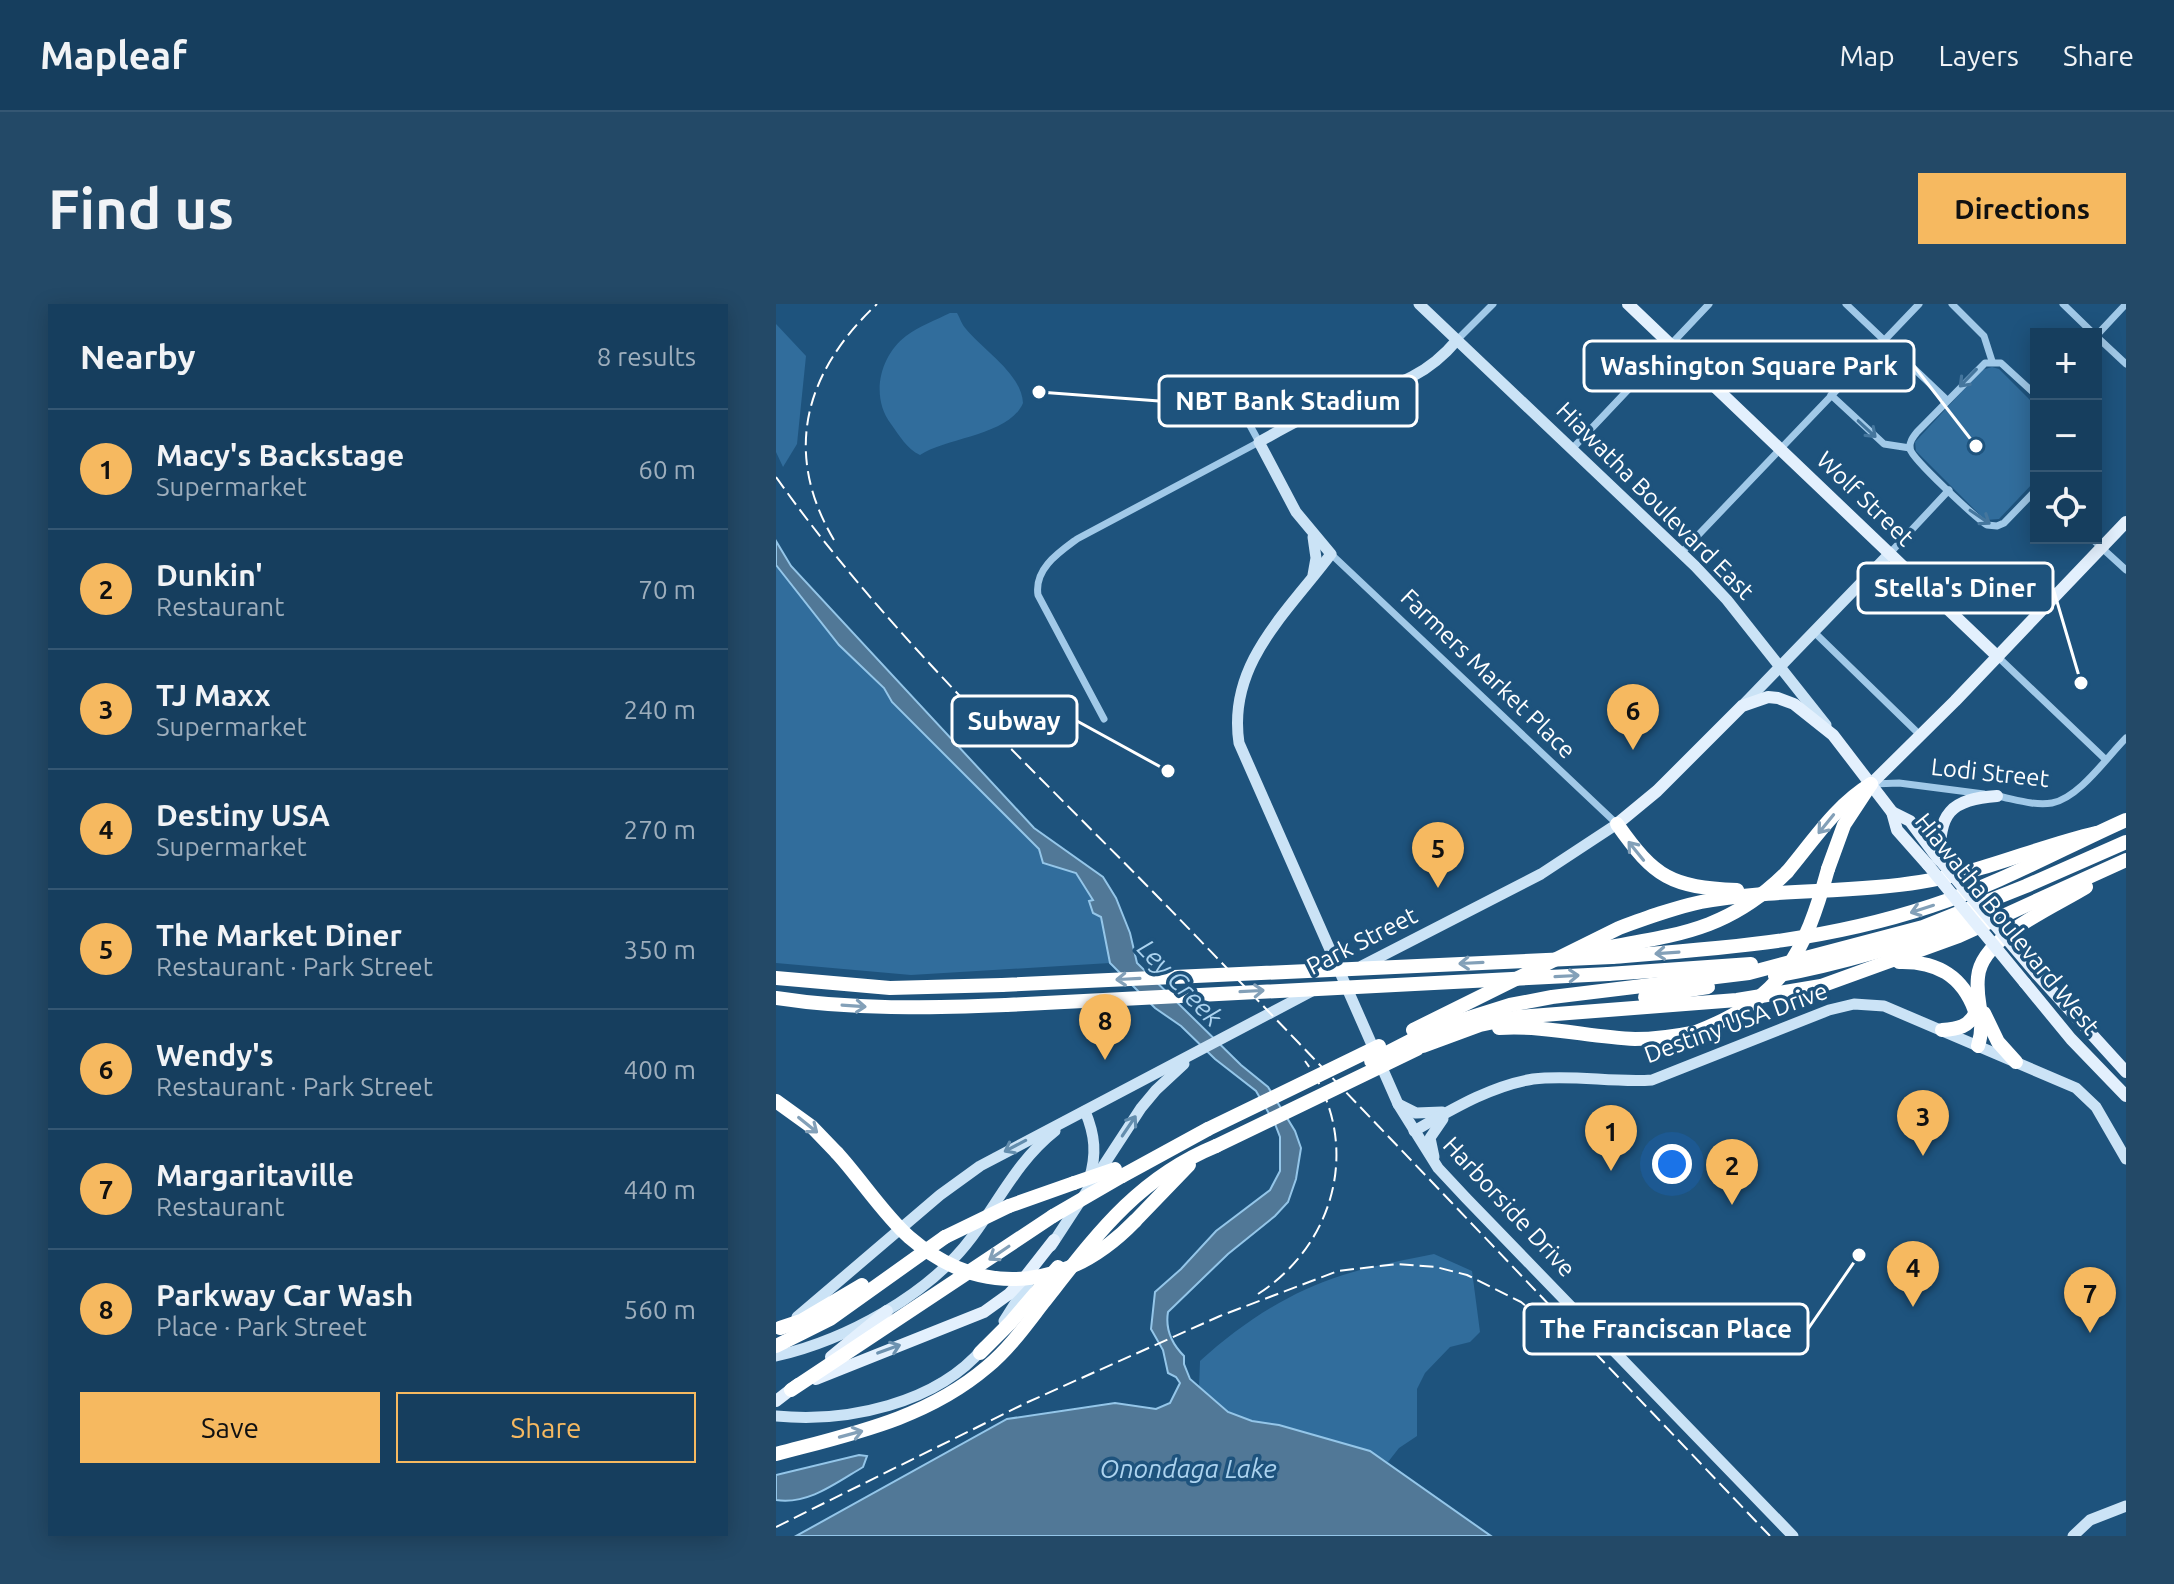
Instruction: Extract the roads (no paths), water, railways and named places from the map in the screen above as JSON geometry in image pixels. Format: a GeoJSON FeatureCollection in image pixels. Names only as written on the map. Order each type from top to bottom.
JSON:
{"type":"FeatureCollection","features":[{"type":"Feature","properties":{"kind":"highway"},"geometry":{"type":"LineString","coordinates":[[1413,1040],[1514,1027],[1634,1039],[1665,1038],[1720,1023],[1754,1002],[1789,966],[1814,919],[1844,825],[1871,784]]}},
{"type":"Feature","properties":{"kind":"highway"},"geometry":{"type":"LineString","coordinates":[[1549,959],[1679,934],[1721,921],[1746,908],[1787,872],[1853,795],[1871,784]]}},
{"type":"Feature","properties":{"kind":"highway"},"geometry":{"type":"LineString","coordinates":[[776,978],[890,988],[1002,985],[1612,957],[1765,945],[1867,925],[1964,893],[2041,862],[2126,820]]}},
{"type":"Feature","properties":{"kind":"highway"},"geometry":{"type":"LineString","coordinates":[[1617,824],[1648,864],[1660,874],[1681,883],[1714,889],[1797,893]]}},
{"type":"Feature","properties":{"kind":"highway"},"geometry":{"type":"LineString","coordinates":[[1413,1040],[1619,928],[1652,915],[1713,900],[1923,882],[1986,867],[2060,841],[2096,833]]}},
{"type":"Feature","properties":{"kind":"highway"},"geometry":{"type":"LineString","coordinates":[[980,1353],[1002,1332],[1084,1235],[1132,1186],[1168,1161],[1212,1138],[1443,1026],[1510,1005],[1749,973],[1858,945],[1923,927],[2126,842]]}},
{"type":"Feature","properties":{"kind":"highway"},"geometry":{"type":"LineString","coordinates":[[1455,1033],[1518,1017],[1775,995],[1821,986],[1959,936],[2126,861]]}},
{"type":"Feature","properties":{"kind":"highway"},"geometry":{"type":"LineString","coordinates":[[1975,1044],[1978,971],[1984,956],[1994,945],[2126,861]]}},
{"type":"Feature","properties":{"kind":"highway"},"geometry":{"type":"LineString","coordinates":[[1554,1013],[1804,971],[1862,957],[1925,938],[2008,905],[2071,866]]}},
{"type":"Feature","properties":{"kind":"highway"},"geometry":{"type":"LineString","coordinates":[[776,998],[900,1008],[1006,1005],[1608,974],[1763,963],[1858,945]]}},
{"type":"Feature","properties":{"kind":"highway"},"geometry":{"type":"LineString","coordinates":[[1879,965],[1912,962],[1937,966],[1952,975],[1962,984],[1998,1042],[2016,1062]]}},
{"type":"Feature","properties":{"kind":"highway"},"geometry":{"type":"LineString","coordinates":[[1942,1030],[1967,1025],[1978,1009]]}},
{"type":"Feature","properties":{"kind":"highway"},"geometry":{"type":"LineString","coordinates":[[776,1101],[812,1127],[909,1236],[950,1264],[990,1277],[1023,1279],[1071,1269],[1112,1244],[1212,1138]]}},
{"type":"Feature","properties":{"kind":"highway"},"geometry":{"type":"LineString","coordinates":[[778,1329],[801,1321],[925,1246],[1009,1206],[1080,1187],[1185,1142],[1212,1138]]}},
{"type":"Feature","properties":{"kind":"highway"},"geometry":{"type":"LineString","coordinates":[[776,1454],[905,1417],[965,1385],[1009,1345],[1121,1207],[1212,1138]]}},
{"type":"Feature","properties":{"kind":"highway"},"geometry":{"type":"LineString","coordinates":[[791,1390],[1118,1172]]}},
{"type":"Feature","properties":{"kind":"highway"},"geometry":{"type":"LineString","coordinates":[[776,1346],[830,1319],[945,1237]]}},
{"type":"Feature","properties":{"kind":"main road","name":"Wolf Street"},"geometry":{"type":"LineString","coordinates":[[1628,304],[1998,657]]}},
{"type":"Feature","properties":{"kind":"main road"},"geometry":{"type":"LineString","coordinates":[[1871,784],[1998,657],[2126,522]]}},
{"type":"Feature","properties":{"kind":"main road"},"geometry":{"type":"LineString","coordinates":[[1742,706],[1768,697],[1786,700],[1833,735]]}},
{"type":"Feature","properties":{"kind":"main road","name":"Park Street"},"geometry":{"type":"LineString","coordinates":[[1617,824],[1657,791],[1742,706]]}},
{"type":"Feature","properties":{"kind":"main road","name":"Hiawatha Boulevard East"},"geometry":{"type":"LineString","coordinates":[[1833,735],[1871,784]]}},
{"type":"Feature","properties":{"kind":"main road","name":"Hiawatha Boulevard West"},"geometry":{"type":"LineString","coordinates":[[1871,784],[1892,812],[1910,821],[1934,863],[2025,983],[2071,1039],[2126,1096]]}},
{"type":"Feature","properties":{"kind":"main road"},"geometry":{"type":"LineString","coordinates":[[1934,863],[1946,817],[1965,800],[1997,796]]}},
{"type":"Feature","properties":{"kind":"main road","name":"Hiawatha Boulevard West"},"geometry":{"type":"LineString","coordinates":[[1934,863],[2126,1072]]}},
{"type":"Feature","properties":{"kind":"main road"},"geometry":{"type":"LineString","coordinates":[[791,1390],[984,1312],[1017,1286],[1054,1240]]}},
{"type":"Feature","properties":{"kind":"main road"},"geometry":{"type":"LineString","coordinates":[[776,1401],[887,1311]]}},
{"type":"Feature","properties":{"kind":"street","name":"Hiawatha Boulevard East"},"geometry":{"type":"LineString","coordinates":[[1419,304],[1727,600],[1833,735]]}},
{"type":"Feature","properties":{"kind":"street"},"geometry":{"type":"LineString","coordinates":[[1104,719],[1038,595],[1040,575],[1060,551],[1077,539],[1321,410],[1411,380],[1430,368],[1493,304]]}},
{"type":"Feature","properties":{"kind":"street"},"geometry":{"type":"LineString","coordinates":[[1572,449],[1709,304]]}},
{"type":"Feature","properties":{"kind":"street"},"geometry":{"type":"LineString","coordinates":[[1846,304],[1947,400]]}},
{"type":"Feature","properties":{"kind":"street"},"geometry":{"type":"LineString","coordinates":[[1681,553],[1919,304]]}},
{"type":"Feature","properties":{"kind":"street"},"geometry":{"type":"LineString","coordinates":[[1952,304],[1984,336],[1992,361],[2007,368],[2030,389]]}},
{"type":"Feature","properties":{"kind":"street"},"geometry":{"type":"LineString","coordinates":[[2063,304],[2088,328]]}},
{"type":"Feature","properties":{"kind":"street"},"geometry":{"type":"LineString","coordinates":[[2102,328],[2126,304]]}},
{"type":"Feature","properties":{"kind":"street"},"geometry":{"type":"LineString","coordinates":[[2102,342],[2126,364]]}},
{"type":"Feature","properties":{"kind":"street"},"geometry":{"type":"LineString","coordinates":[[1992,361],[1980,366],[1947,400],[1917,432],[1910,442],[1910,448],[1920,463],[1983,523],[1997,526],[2004,523],[2030,496]]}},
{"type":"Feature","properties":{"kind":"street"},"geometry":{"type":"LineString","coordinates":[[1228,385],[1288,498],[1331,554]]}},
{"type":"Feature","properties":{"kind":"street"},"geometry":{"type":"LineString","coordinates":[[1831,395],[1884,444],[1910,448]]}},
{"type":"Feature","properties":{"kind":"street","name":"Park Street"},"geometry":{"type":"LineString","coordinates":[[1742,706],[1949,490]]}},
{"type":"Feature","properties":{"kind":"street"},"geometry":{"type":"LineString","coordinates":[[1312,532],[1316,547],[1312,579]]}},
{"type":"Feature","properties":{"kind":"street"},"geometry":{"type":"LineString","coordinates":[[2098,544],[2126,570]]}},
{"type":"Feature","properties":{"kind":"street","name":"Harborside Drive"},"geometry":{"type":"LineString","coordinates":[[1331,554],[1250,664],[1240,688],[1236,722],[1243,755],[1398,1104],[1438,1168],[1793,1536]]}},
{"type":"Feature","properties":{"kind":"street","name":"Farmers Market Place"},"geometry":{"type":"LineString","coordinates":[[1331,554],[1617,824]]}},
{"type":"Feature","properties":{"kind":"street"},"geometry":{"type":"LineString","coordinates":[[1812,631],[1920,735]]}},
{"type":"Feature","properties":{"kind":"street","name":"Wolf Street"},"geometry":{"type":"LineString","coordinates":[[1998,657],[2105,759]]}},
{"type":"Feature","properties":{"kind":"street","name":"Lodi Street"},"geometry":{"type":"LineString","coordinates":[[1871,784],[1899,783],[2040,803],[2064,799],[2077,790],[2126,738]]}},
{"type":"Feature","properties":{"kind":"street","name":"Park Street"},"geometry":{"type":"LineString","coordinates":[[778,1329],[802,1314],[940,1195],[980,1166],[1541,874],[1617,824]]}},
{"type":"Feature","properties":{"kind":"street","name":"Destiny USA Drive"},"geometry":{"type":"LineString","coordinates":[[1414,1131],[1493,1090],[1536,1079],[1654,1080],[1829,1010],[1854,1004],[1884,1006],[2076,1088],[2087,1096],[2126,1159]]}},
{"type":"Feature","properties":{"kind":"street"},"geometry":{"type":"LineString","coordinates":[[1080,1187],[1156,1090],[1200,1050]]}},
{"type":"Feature","properties":{"kind":"street"},"geometry":{"type":"LineString","coordinates":[[1398,1104],[1425,1114],[1451,1111]]}},
{"type":"Feature","properties":{"kind":"street"},"geometry":{"type":"LineString","coordinates":[[776,1356],[833,1337],[887,1311],[954,1260],[1027,1157],[1049,1135],[1085,1111],[1095,1151],[1080,1187],[1054,1240],[1011,1311],[980,1353],[936,1385],[897,1403],[834,1417],[776,1416]]}},
{"type":"Feature","properties":{"kind":"street"},"geometry":{"type":"LineString","coordinates":[[1438,1168],[1430,1138],[1451,1111]]}},
{"type":"Feature","properties":{"kind":"street"},"geometry":{"type":"LineString","coordinates":[[2073,1536],[2090,1520],[2126,1506]]}},
{"type":"Feature","properties":{"kind":"water","name":"Onondaga Lake"},"geometry":{"type":"Polygon","coordinates":[[[776,541],[791,566],[1034,828],[1103,877],[1116,898],[1130,933],[1137,963],[1241,1065],[1268,1087],[1295,1131],[1301,1148],[1288,1202],[1168,1312],[1170,1336],[1184,1356],[1190,1379],[1228,1412],[1370,1451],[1491,1536],[796,1536],[1007,1419],[1115,1403],[1156,1409],[1170,1403],[1180,1383],[1168,1373],[1163,1350],[1151,1329],[1155,1292],[1216,1231],[1270,1190],[1280,1171],[1280,1137],[1256,1091],[1215,1059],[1181,1026],[1155,1008],[1110,963],[1101,917],[1093,913],[1089,901],[1093,900],[1076,873],[1043,863],[1039,849],[839,645],[776,565],[776,541]]]}},
{"type":"Feature","properties":{"kind":"water"},"geometry":{"type":"Polygon","coordinates":[[[859,1455],[867,1456],[863,1467],[832,1486],[799,1499],[776,1500],[776,1475],[859,1455]]]}},
{"type":"Feature","properties":{"kind":"railway"},"geometry":{"type":"LineString","coordinates":[[834,540],[818,507],[809,476],[806,445],[809,414],[818,385],[833,357],[852,330],[877,304]]}},
{"type":"Feature","properties":{"kind":"railway"},"geometry":{"type":"LineString","coordinates":[[776,477],[865,591],[961,698],[1164,903],[1770,1536]]}},
{"type":"Feature","properties":{"kind":"railway"},"geometry":{"type":"LineString","coordinates":[[1258,1294],[1285,1273],[1307,1247],[1323,1219],[1333,1188],[1336,1156],[1333,1124],[1323,1092],[1305,1061]]}},
{"type":"Feature","properties":{"kind":"railway"},"geometry":{"type":"LineString","coordinates":[[776,1527],[1028,1402],[1220,1316],[1338,1271],[1397,1264],[1436,1267],[1467,1275],[1521,1302],[1566,1339]]}},
{"type":"Feature","properties":{"kind":"place","name":"NBT Bank Stadium"},"geometry":{"type":"Point","coordinates":[1039,392]}},
{"type":"Feature","properties":{"kind":"place","name":"Washington Square Park"},"geometry":{"type":"Point","coordinates":[1976,446]}},
{"type":"Feature","properties":{"kind":"place","name":"Stella's Diner"},"geometry":{"type":"Point","coordinates":[2081,683]}},
{"type":"Feature","properties":{"kind":"place","name":"Wendy's"},"geometry":{"type":"Point","coordinates":[1633,750]}},
{"type":"Feature","properties":{"kind":"place","name":"Subway"},"geometry":{"type":"Point","coordinates":[1168,771]}},
{"type":"Feature","properties":{"kind":"place","name":"The Market Diner"},"geometry":{"type":"Point","coordinates":[1438,888]}},
{"type":"Feature","properties":{"kind":"place","name":"Parkway Car Wash"},"geometry":{"type":"Point","coordinates":[1105,1060]}},
{"type":"Feature","properties":{"kind":"place","name":"TJ Maxx"},"geometry":{"type":"Point","coordinates":[1923,1156]}},
{"type":"Feature","properties":{"kind":"place","name":"Macy's Backstage"},"geometry":{"type":"Point","coordinates":[1611,1171]}},
{"type":"Feature","properties":{"kind":"place","name":"Dunkin'"},"geometry":{"type":"Point","coordinates":[1732,1205]}},
{"type":"Feature","properties":{"kind":"place","name":"The Franciscan Place"},"geometry":{"type":"Point","coordinates":[1859,1255]}},
{"type":"Feature","properties":{"kind":"place","name":"Destiny USA"},"geometry":{"type":"Point","coordinates":[1913,1307]}},
{"type":"Feature","properties":{"kind":"place","name":"Margaritaville"},"geometry":{"type":"Point","coordinates":[2090,1333]}},
{"type":"Feature","properties":{"kind":"water label","name":"Ley Creek"},"geometry":{"type":"Point","coordinates":[1180,983]}}]}
